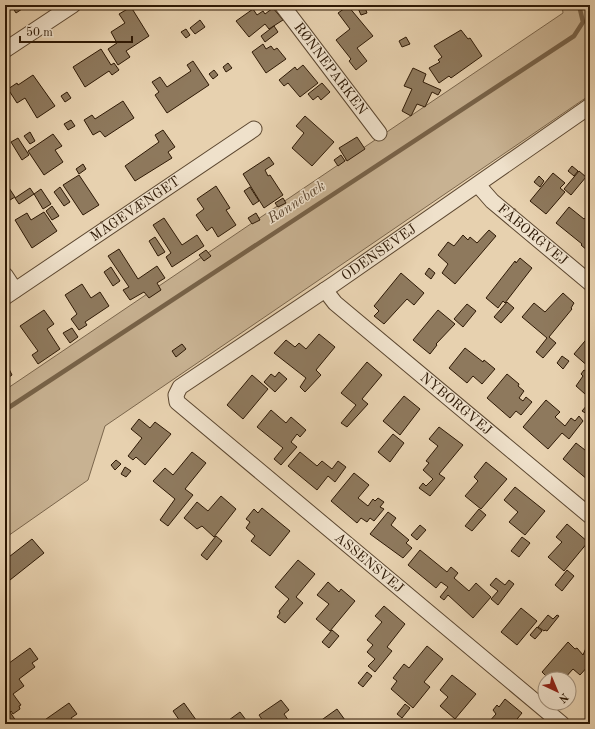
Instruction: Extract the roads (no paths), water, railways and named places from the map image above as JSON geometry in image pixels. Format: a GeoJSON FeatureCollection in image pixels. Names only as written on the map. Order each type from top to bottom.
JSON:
{"type":"FeatureCollection","features":[{"type":"Feature","properties":{"kind":"street"},"geometry":{"type":"LineString","coordinates":[[5,50],[73,5]]}},
{"type":"Feature","properties":{"kind":"street","name":"RØNNEPARKEN"},"geometry":{"type":"LineString","coordinates":[[282,5],[379,133]]}},
{"type":"Feature","properties":{"kind":"street","name":"ODENSEVEJ"},"geometry":{"type":"LineString","coordinates":[[177,402],[176,395],[180,387],[325,290],[590,106]]}},
{"type":"Feature","properties":{"kind":"street","name":"MÅGEVÆNGET"},"geometry":{"type":"LineString","coordinates":[[5,275],[10,293],[254,130]]}},
{"type":"Feature","properties":{"kind":"street","name":"FÅBORGVEJ"},"geometry":{"type":"LineString","coordinates":[[478,185],[492,201],[590,283]]}},
{"type":"Feature","properties":{"kind":"street","name":"NYBORGVEJ"},"geometry":{"type":"LineString","coordinates":[[325,290],[336,303],[590,516]]}},
{"type":"Feature","properties":{"kind":"street","name":"ASSENSVEJ"},"geometry":{"type":"LineString","coordinates":[[177,402],[562,724]]}},
{"type":"Feature","properties":{"kind":"waterway","name":"Rønnebæk"},"geometry":{"type":"LineString","coordinates":[[5,410],[574,36],[583,22],[579,5]]}}]}
